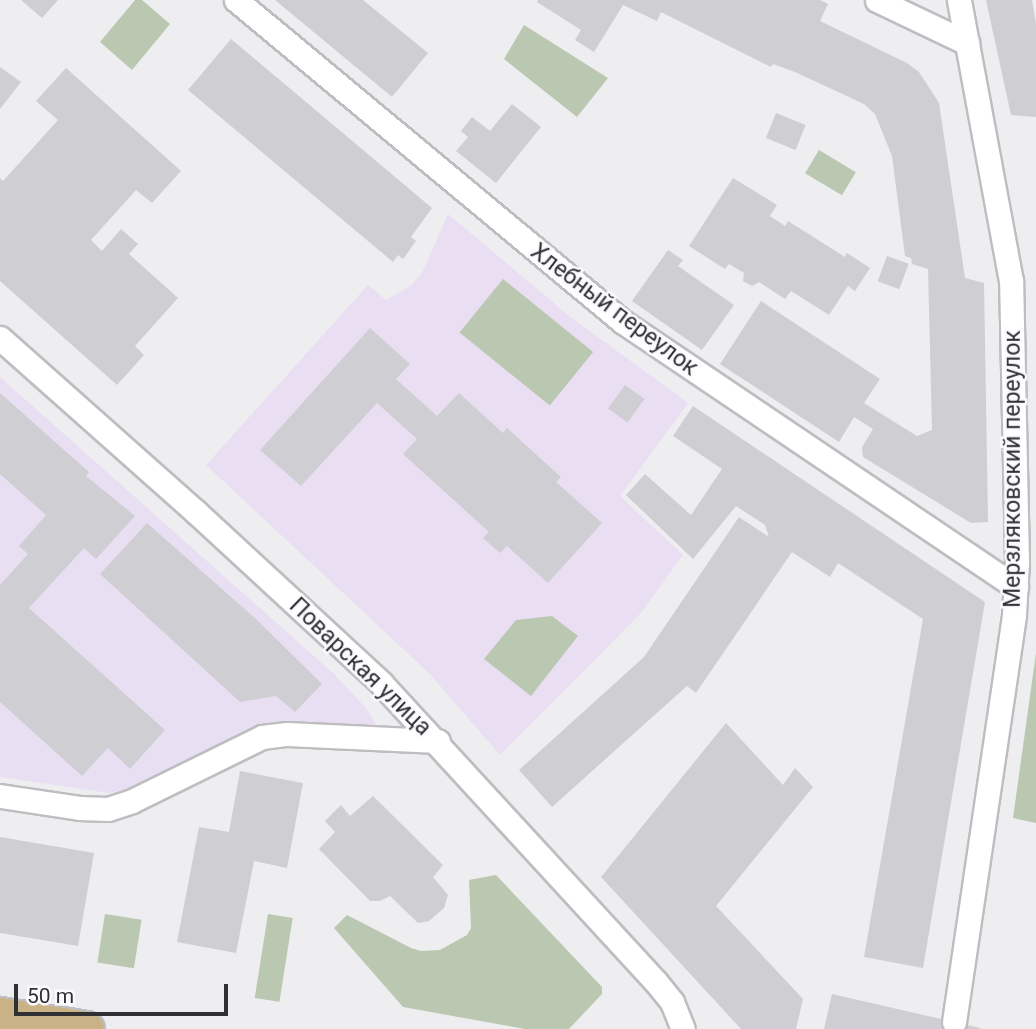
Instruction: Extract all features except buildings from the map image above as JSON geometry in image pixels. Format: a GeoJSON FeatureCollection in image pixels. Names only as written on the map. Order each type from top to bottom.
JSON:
{"type":"FeatureCollection","features":[{"type":"Feature","properties":{"kind":"main road"},"geometry":{"type":"LineString","coordinates":[[0,1015],[86,1029]]}},
{"type":"Feature","properties":{"kind":"street","name":"Хлебный переулок"},"geometry":{"type":"LineString","coordinates":[[236,0],[622,322],[1016,587]]}},
{"type":"Feature","properties":{"kind":"street"},"geometry":{"type":"LineString","coordinates":[[877,0],[967,43]]}},
{"type":"Feature","properties":{"kind":"street","name":"Мерзляковский переулок"},"geometry":{"type":"LineString","coordinates":[[954,1022],[1016,587],[1011,281],[959,0]]}},
{"type":"Feature","properties":{"kind":"street","name":"Поварская улица"},"geometry":{"type":"LineString","coordinates":[[0,338],[196,512],[381,682],[438,741],[656,982],[672,1002],[682,1029]]}},
{"type":"Feature","properties":{"kind":"street"},"geometry":{"type":"LineString","coordinates":[[0,796],[79,808],[108,809],[132,802],[262,737],[287,734],[438,741]]}},
{"type":"Feature","properties":{"kind":"shaded area"},"geometry":{"type":"Polygon","coordinates":[[[448,214],[568,315],[688,403],[620,496],[683,555],[641,613],[500,755],[430,674],[206,465],[368,285],[386,300],[412,285],[422,273],[448,214]]]}},
{"type":"Feature","properties":{"kind":"shaded area"},"geometry":{"type":"Polygon","coordinates":[[[0,377],[334,674],[366,708],[376,724],[367,730],[341,725],[264,724],[129,789],[109,793],[0,777],[0,377]]]}},
{"type":"Feature","properties":{"kind":"green space"},"geometry":{"type":"Polygon","coordinates":[[[135,0],[142,0],[170,24],[132,70],[100,42],[135,0]]]}},
{"type":"Feature","properties":{"kind":"green space"},"geometry":{"type":"Polygon","coordinates":[[[524,25],[608,78],[577,117],[504,59],[524,25]]]}},
{"type":"Feature","properties":{"kind":"green space"},"geometry":{"type":"Polygon","coordinates":[[[819,150],[856,172],[842,195],[805,173],[819,150]]]}},
{"type":"Feature","properties":{"kind":"green space"},"geometry":{"type":"Polygon","coordinates":[[[503,279],[593,352],[550,406],[460,333],[503,279]]]}},
{"type":"Feature","properties":{"kind":"green space"},"geometry":{"type":"Polygon","coordinates":[[[552,616],[578,636],[531,696],[484,659],[516,620],[552,616]]]}},
{"type":"Feature","properties":{"kind":"green space"},"geometry":{"type":"Polygon","coordinates":[[[1036,653],[1036,823],[1013,818],[1036,653]]]}},
{"type":"Feature","properties":{"kind":"green space"},"geometry":{"type":"Polygon","coordinates":[[[496,875],[602,987],[602,994],[569,1029],[525,1029],[403,1007],[334,928],[347,915],[411,948],[421,951],[440,950],[467,935],[471,928],[469,880],[496,875]]]}},
{"type":"Feature","properties":{"kind":"green space"},"geometry":{"type":"Polygon","coordinates":[[[105,914],[142,920],[134,968],[97,962],[105,914]]]}},
{"type":"Feature","properties":{"kind":"green space"},"geometry":{"type":"Polygon","coordinates":[[[268,914],[293,918],[279,1002],[255,998],[268,914]]]}}]}
